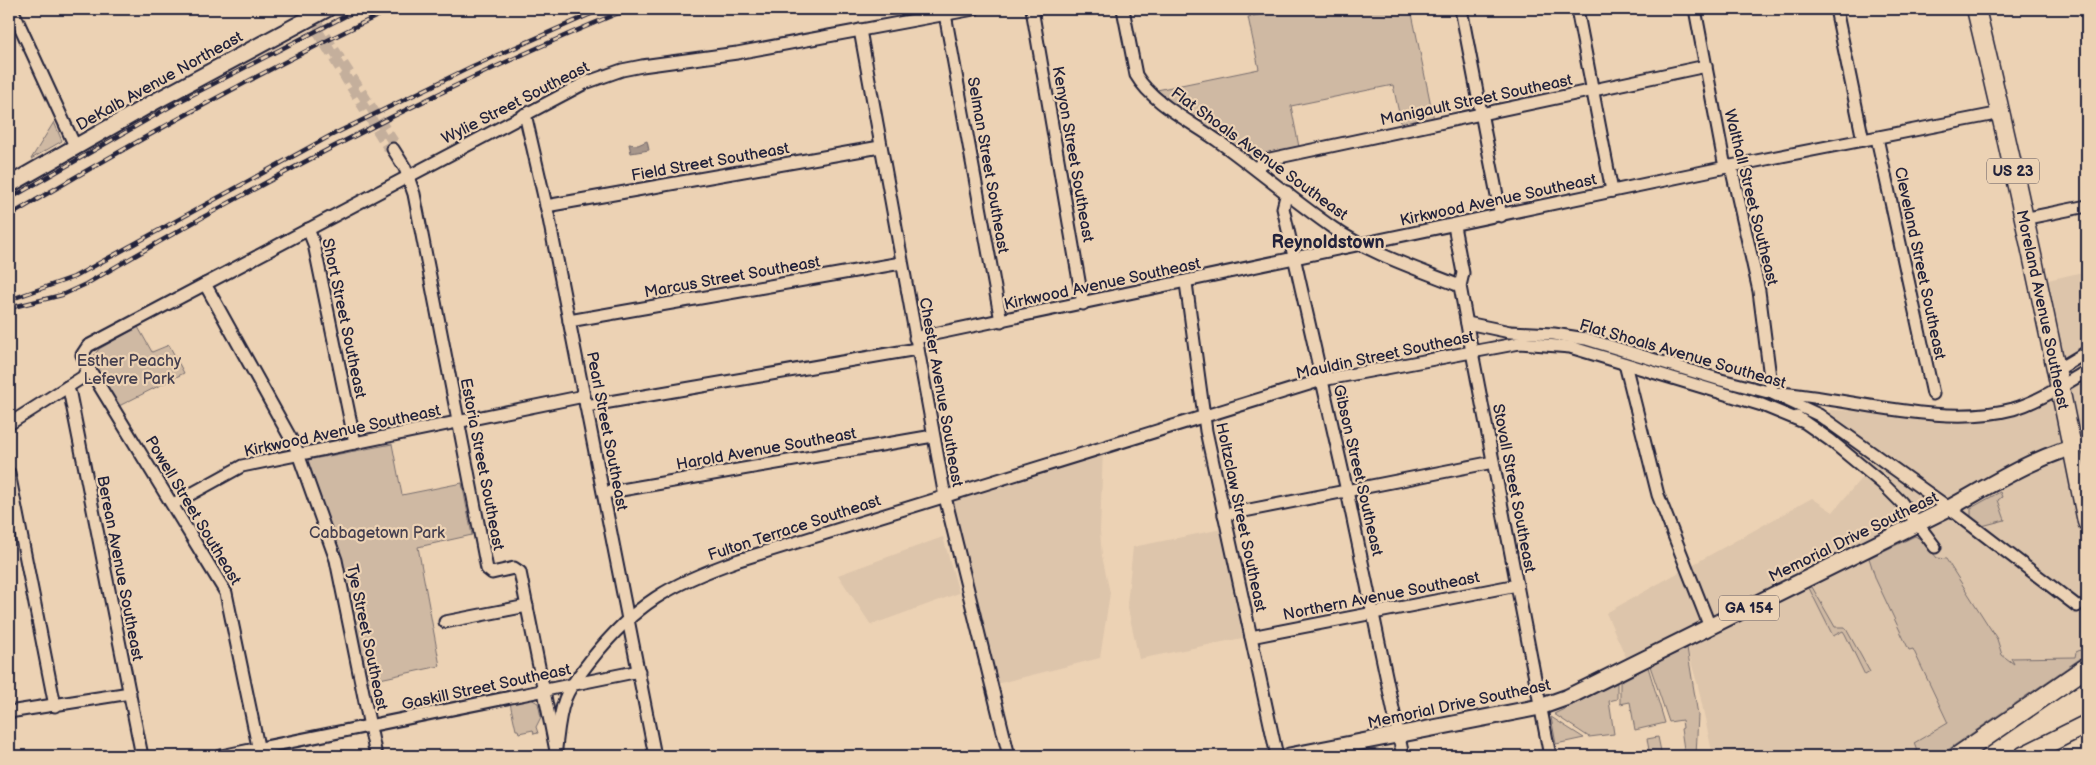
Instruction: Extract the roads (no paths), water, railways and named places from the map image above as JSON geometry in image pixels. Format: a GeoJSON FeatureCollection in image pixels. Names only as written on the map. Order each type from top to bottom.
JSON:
{"type":"FeatureCollection","features":[{"type":"Feature","properties":{"kind":"highway","name":"Moreland Avenue Southeast"},"geometry":{"type":"LineString","coordinates":[[1976,9],[2061,387],[2080,445],[2087,520]]}},
{"type":"Feature","properties":{"kind":"highway"},"geometry":{"type":"LineString","coordinates":[[1958,756],[2087,667]]}},
{"type":"Feature","properties":{"kind":"highway"},"geometry":{"type":"LineString","coordinates":[[2023,756],[2087,724]]}},
{"type":"Feature","properties":{"kind":"highway"},"geometry":{"type":"LineString","coordinates":[[2028,756],[2087,733]]}},
{"type":"Feature","properties":{"kind":"main road","name":"DeKalb Avenue Northeast"},"geometry":{"type":"LineString","coordinates":[[9,185],[75,146],[310,16],[327,9]]}},
{"type":"Feature","properties":{"kind":"main road","name":"Memorial Drive Southeast"},"geometry":{"type":"LineString","coordinates":[[1290,756],[1540,707],[1568,697],[1918,524],[2010,475],[2080,445]]}},
{"type":"Feature","properties":{"kind":"street"},"geometry":{"type":"LineString","coordinates":[[11,9],[75,146]]}},
{"type":"Feature","properties":{"kind":"street","name":"Wylie Street Southeast"},"geometry":{"type":"LineString","coordinates":[[88,367],[82,355],[88,346],[585,82],[622,70],[737,53],[974,9]]}},
{"type":"Feature","properties":{"kind":"street","name":"Kenyon Street Southeast"},"geometry":{"type":"LineString","coordinates":[[1032,9],[1083,304]]}},
{"type":"Feature","properties":{"kind":"street","name":"Flat Shoals Avenue Southeast"},"geometry":{"type":"LineString","coordinates":[[1123,9],[1134,69],[1142,84],[1160,100],[1255,168],[1334,229],[1364,246],[1460,286]]}},
{"type":"Feature","properties":{"kind":"street"},"geometry":{"type":"LineString","coordinates":[[1461,9],[1501,216]]}},
{"type":"Feature","properties":{"kind":"street"},"geometry":{"type":"LineString","coordinates":[[1577,9],[1612,191]]}},
{"type":"Feature","properties":{"kind":"street","name":"Walthall Street Southeast"},"geometry":{"type":"LineString","coordinates":[[1695,9],[1724,162],[1732,171],[1781,400]]}},
{"type":"Feature","properties":{"kind":"street"},"geometry":{"type":"LineString","coordinates":[[1836,9],[1863,140]]}},
{"type":"Feature","properties":{"kind":"street","name":"Selman Street Southeast"},"geometry":{"type":"LineString","coordinates":[[945,14],[1001,321]]}},
{"type":"Feature","properties":{"kind":"street","name":"Chester Avenue Southeast"},"geometry":{"type":"LineString","coordinates":[[860,30],[945,497],[1009,756]]}},
{"type":"Feature","properties":{"kind":"street","name":"Manigault Street Southeast"},"geometry":{"type":"LineString","coordinates":[[1255,168],[1270,159],[1706,66]]}},
{"type":"Feature","properties":{"kind":"street","name":"Pearl Street Southeast"},"geometry":{"type":"LineString","coordinates":[[525,114],[546,206],[655,756]]}},
{"type":"Feature","properties":{"kind":"street","name":"Kirkwood Avenue Southeast"},"geometry":{"type":"LineString","coordinates":[[173,504],[242,466],[298,454],[459,422],[916,344],[1001,321],[1364,246],[1612,191],[2001,114]]}},
{"type":"Feature","properties":{"kind":"street","name":"Cleveland Street Southeast"},"geometry":{"type":"LineString","coordinates":[[1877,138],[1933,394]]}},
{"type":"Feature","properties":{"kind":"street","name":"Field Street Southeast"},"geometry":{"type":"LineString","coordinates":[[546,206],[880,147]]}},
{"type":"Feature","properties":{"kind":"street","name":"Estoria Street Southeast"},"geometry":{"type":"LineString","coordinates":[[393,150],[408,176],[414,194],[488,569],[492,573],[514,568],[518,570],[556,752]]}},
{"type":"Feature","properties":{"kind":"street","name":"Gibson Street Southeast"},"geometry":{"type":"LineString","coordinates":[[1287,192],[1283,208],[1374,613],[1403,756]]}},
{"type":"Feature","properties":{"kind":"street"},"geometry":{"type":"LineString","coordinates":[[2023,219],[2087,206]]}},
{"type":"Feature","properties":{"kind":"street","name":"Stovall Street Southeast"},"geometry":{"type":"LineString","coordinates":[[1454,226],[1463,274],[1460,286],[1492,462],[1550,756]]}},
{"type":"Feature","properties":{"kind":"street","name":"Short Street Southeast"},"geometry":{"type":"LineString","coordinates":[[308,229],[314,244],[354,443]]}},
{"type":"Feature","properties":{"kind":"street","name":"Marcus Street Southeast"},"geometry":{"type":"LineString","coordinates":[[569,321],[902,263]]}},
{"type":"Feature","properties":{"kind":"street","name":"Holtzclaw Street Southeast"},"geometry":{"type":"LineString","coordinates":[[1186,283],[1204,416],[1277,756]]}},
{"type":"Feature","properties":{"kind":"street","name":"Tye Street Southeast"},"geometry":{"type":"LineString","coordinates":[[206,284],[298,454],[336,560],[376,756]]}},
{"type":"Feature","properties":{"kind":"street","name":"Flat Shoals Avenue Southeast"},"geometry":{"type":"LineString","coordinates":[[1468,323],[1510,332],[1554,334],[1586,340],[1721,380],[1819,415],[1949,508],[2077,606]]}},
{"type":"Feature","properties":{"kind":"street","name":"Flat Shoals Avenue Southeast"},"geometry":{"type":"LineString","coordinates":[[1520,343],[1554,334]]}},
{"type":"Feature","properties":{"kind":"street","name":"Mauldin Street Southeast"},"geometry":{"type":"LineString","coordinates":[[1126,440],[1322,380],[1520,343],[1570,346],[1624,364]]}},
{"type":"Feature","properties":{"kind":"street"},"geometry":{"type":"LineString","coordinates":[[2057,370],[2087,352]]}},
{"type":"Feature","properties":{"kind":"street","name":"Flat Shoals Avenue Southeast"},"geometry":{"type":"LineString","coordinates":[[1624,364],[1762,405],[1801,421]]}},
{"type":"Feature","properties":{"kind":"street"},"geometry":{"type":"LineString","coordinates":[[1624,364],[1658,495],[1710,627]]}},
{"type":"Feature","properties":{"kind":"street"},"geometry":{"type":"LineString","coordinates":[[9,424],[83,377],[88,367]]}},
{"type":"Feature","properties":{"kind":"street","name":"Powell Street Southeast"},"geometry":{"type":"LineString","coordinates":[[88,367],[226,593],[259,752]]}},
{"type":"Feature","properties":{"kind":"street"},"geometry":{"type":"LineString","coordinates":[[1762,405],[1781,400],[1813,396],[1855,405],[1976,415],[2014,408],[2040,399],[2087,371]]}},
{"type":"Feature","properties":{"kind":"street","name":"Berean Avenue Southeast"},"geometry":{"type":"LineString","coordinates":[[67,388],[70,394],[142,756]]}},
{"type":"Feature","properties":{"kind":"street"},"geometry":{"type":"LineString","coordinates":[[1781,400],[1813,396]]}},
{"type":"Feature","properties":{"kind":"street"},"geometry":{"type":"LineString","coordinates":[[1819,415],[1818,408],[1821,402],[1828,398]]}},
{"type":"Feature","properties":{"kind":"street"},"geometry":{"type":"LineString","coordinates":[[1781,400],[1801,421],[1830,440],[1882,483],[1918,524],[1935,547]]}},
{"type":"Feature","properties":{"kind":"street","name":"Harold Avenue Southeast"},"geometry":{"type":"LineString","coordinates":[[604,493],[933,436]]}},
{"type":"Feature","properties":{"kind":"street","name":"Fulton Terrace Southeast"},"geometry":{"type":"LineString","coordinates":[[556,752],[560,714],[572,684],[602,646],[629,618],[660,594],[694,576],[1126,440]]}},
{"type":"Feature","properties":{"kind":"street"},"geometry":{"type":"LineString","coordinates":[[1224,515],[1492,462]]}},
{"type":"Feature","properties":{"kind":"street"},"geometry":{"type":"LineString","coordinates":[[9,473],[55,706]]}},
{"type":"Feature","properties":{"kind":"street","name":"Northern Avenue Southeast"},"geometry":{"type":"LineString","coordinates":[[1251,637],[1517,586]]}},
{"type":"Feature","properties":{"kind":"street"},"geometry":{"type":"LineString","coordinates":[[445,622],[527,606]]}},
{"type":"Feature","properties":{"kind":"street","name":"Gaskill Street Southeast"},"geometry":{"type":"LineString","coordinates":[[221,756],[259,752],[370,726],[639,671]]}},
{"type":"Feature","properties":{"kind":"street"},"geometry":{"type":"LineString","coordinates":[[9,712],[130,693]]}},
{"type":"Feature","properties":{"kind":"tunnel"},"geometry":{"type":"LineString","coordinates":[[315,24],[318,25],[394,143],[393,149],[388,147],[315,27],[315,24]]}},
{"type":"Feature","properties":{"kind":"railway"},"geometry":{"type":"LineString","coordinates":[[9,199],[178,102],[359,9]]}},
{"type":"Feature","properties":{"kind":"railway"},"geometry":{"type":"LineString","coordinates":[[9,216],[198,108],[294,57],[392,9]]}},
{"type":"Feature","properties":{"kind":"railway"},"geometry":{"type":"LineString","coordinates":[[9,300],[74,277],[330,136],[473,66],[602,9]]}},
{"type":"Feature","properties":{"kind":"railway"},"geometry":{"type":"LineString","coordinates":[[9,308],[62,295],[86,284],[218,209],[352,137],[489,70],[628,9]]}},
{"type":"Feature","properties":{"kind":"district","name":"Reynoldstown"},"geometry":{"type":"Point","coordinates":[1328,242]}},
{"type":"Feature","properties":{"kind":"park label","name":"Esther Peachy Lefevre Park"},"geometry":{"type":"Point","coordinates":[129,369]}},
{"type":"Feature","properties":{"kind":"park label","name":"Cabbagetown Park"},"geometry":{"type":"Point","coordinates":[377,532]}}]}
